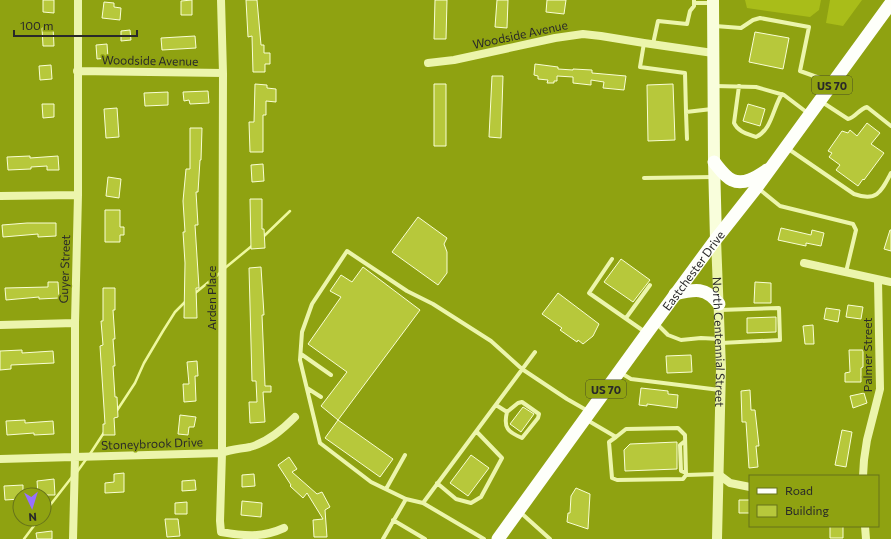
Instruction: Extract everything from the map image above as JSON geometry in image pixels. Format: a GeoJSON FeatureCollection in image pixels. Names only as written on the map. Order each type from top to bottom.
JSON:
{"type":"FeatureCollection","features":[{"type":"Feature","properties":{"kind":"main road","name":"North Centennial Street"},"geometry":{"type":"LineString","coordinates":[[713,2],[713,109],[716,240]]}},
{"type":"Feature","properties":{"kind":"main road","name":"Eastchester Drive"},"geometry":{"type":"LineString","coordinates":[[498,539],[675,294],[757,187],[891,3]]}},
{"type":"Feature","properties":{"kind":"main road"},"geometry":{"type":"LineString","coordinates":[[714,162],[732,180],[740,182],[756,178],[772,166]]}},
{"type":"Feature","properties":{"kind":"main road"},"geometry":{"type":"LineString","coordinates":[[675,294],[698,290],[710,294],[719,307]]}},
{"type":"Feature","properties":{"kind":"street","name":"Guyer Street"},"geometry":{"type":"LineString","coordinates":[[73,539],[78,195],[78,0]]}},
{"type":"Feature","properties":{"kind":"street","name":"Arden Place"},"geometry":{"type":"LineString","coordinates":[[221,0],[223,73],[221,532],[258,536],[271,534],[284,528]]}},
{"type":"Feature","properties":{"kind":"street","name":"Woodside Avenue"},"geometry":{"type":"LineString","coordinates":[[428,63],[470,57],[570,35],[601,36],[713,53]]}},
{"type":"Feature","properties":{"kind":"street","name":"Woodside Avenue"},"geometry":{"type":"LineString","coordinates":[[77,71],[223,73]]}},
{"type":"Feature","properties":{"kind":"street"},"geometry":{"type":"LineString","coordinates":[[0,196],[78,195]]}},
{"type":"Feature","properties":{"kind":"street","name":"North Centennial Street"},"geometry":{"type":"LineString","coordinates":[[716,240],[721,390],[717,539]]}},
{"type":"Feature","properties":{"kind":"street"},"geometry":{"type":"LineString","coordinates":[[804,263],[891,282]]}},
{"type":"Feature","properties":{"kind":"street","name":"Palmer Street"},"geometry":{"type":"LineString","coordinates":[[863,475],[867,440],[880,389],[878,280]]}},
{"type":"Feature","properties":{"kind":"street"},"geometry":{"type":"LineString","coordinates":[[0,325],[75,323]]}},
{"type":"Feature","properties":{"kind":"street","name":"Stoneybrook Drive"},"geometry":{"type":"LineString","coordinates":[[0,459],[222,453],[228,450],[251,446],[268,439],[280,432],[295,417]]}},
{"type":"Feature","properties":{"kind":"street"},"geometry":{"type":"LineString","coordinates":[[718,474],[730,483],[749,487]]}},
{"type":"Feature","properties":{"kind":"street"},"geometry":{"type":"LineString","coordinates":[[865,527],[866,539]]}},
{"type":"Feature","properties":{"kind":"lane"},"geometry":{"type":"LineString","coordinates":[[687,139],[685,73],[640,67],[658,21],[687,24],[690,11],[694,6],[694,2],[713,2]]}},
{"type":"Feature","properties":{"kind":"lane"},"geometry":{"type":"LineString","coordinates":[[713,25],[741,28],[753,20],[760,18],[808,27],[800,70],[833,83]]}},
{"type":"Feature","properties":{"kind":"lane"},"geometry":{"type":"LineString","coordinates":[[713,86],[756,87],[782,94],[810,115]]}},
{"type":"Feature","properties":{"kind":"lane"},"geometry":{"type":"LineString","coordinates":[[739,86],[734,123],[742,132],[756,137],[766,129],[782,94]]}},
{"type":"Feature","properties":{"kind":"lane"},"geometry":{"type":"LineString","coordinates":[[820,100],[848,120],[862,108],[867,107],[891,126]]}},
{"type":"Feature","properties":{"kind":"lane"},"geometry":{"type":"LineString","coordinates":[[686,112],[713,109]]}},
{"type":"Feature","properties":{"kind":"lane"},"geometry":{"type":"LineString","coordinates":[[786,147],[854,194],[863,197],[873,197],[881,192],[889,181],[891,173]]}},
{"type":"Feature","properties":{"kind":"lane"},"geometry":{"type":"LineString","coordinates":[[644,178],[714,177]]}},
{"type":"Feature","properties":{"kind":"lane"},"geometry":{"type":"LineString","coordinates":[[757,187],[780,206],[853,224],[856,230],[846,272]]}},
{"type":"Feature","properties":{"kind":"lane"},"geometry":{"type":"LineString","coordinates":[[484,539],[423,503],[406,500],[370,482],[320,443],[300,360],[302,332],[312,304],[347,251],[407,291],[433,304],[491,341],[522,369],[567,399],[616,438]]}},
{"type":"Feature","properties":{"kind":"lane"},"geometry":{"type":"LineString","coordinates":[[612,259],[589,292],[647,333]]}},
{"type":"Feature","properties":{"kind":"lane"},"geometry":{"type":"LineString","coordinates":[[626,318],[650,285]]}},
{"type":"Feature","properties":{"kind":"lane"},"geometry":{"type":"LineString","coordinates":[[655,322],[668,335],[681,340],[701,338],[720,341],[780,340],[779,308],[719,307]]}},
{"type":"Feature","properties":{"kind":"lane"},"geometry":{"type":"LineString","coordinates":[[423,503],[535,352]]}},
{"type":"Feature","properties":{"kind":"lane"},"geometry":{"type":"LineString","coordinates":[[301,354],[331,375]]}},
{"type":"Feature","properties":{"kind":"lane"},"geometry":{"type":"LineString","coordinates":[[619,371],[631,379],[721,390]]}},
{"type":"Feature","properties":{"kind":"lane"},"geometry":{"type":"LineString","coordinates":[[307,388],[321,397]]}},
{"type":"Feature","properties":{"kind":"lane"},"geometry":{"type":"LineString","coordinates":[[522,402],[539,414],[538,418],[522,438],[510,432],[506,426],[505,421],[507,412],[518,403],[522,402]]}},
{"type":"Feature","properties":{"kind":"lane"},"geometry":{"type":"LineString","coordinates":[[496,405],[507,412]]}},
{"type":"Feature","properties":{"kind":"lane"},"geometry":{"type":"LineString","coordinates":[[678,428],[685,436],[686,474],[683,479],[617,480],[612,478],[609,442],[616,438],[626,429],[678,428]]}},
{"type":"Feature","properties":{"kind":"lane"},"geometry":{"type":"LineString","coordinates":[[437,483],[456,499],[471,503],[481,497],[502,458],[477,432]]}},
{"type":"Feature","properties":{"kind":"lane"},"geometry":{"type":"LineString","coordinates":[[386,489],[405,456]]}},
{"type":"Feature","properties":{"kind":"lane"},"geometry":{"type":"LineString","coordinates":[[686,474],[718,474]]}},
{"type":"Feature","properties":{"kind":"lane"},"geometry":{"type":"LineString","coordinates":[[383,539],[406,500]]}},
{"type":"Feature","properties":{"kind":"lane"},"geometry":{"type":"LineString","coordinates":[[518,510],[550,539]]}},
{"type":"Feature","properties":{"kind":"lane"},"geometry":{"type":"LineString","coordinates":[[393,520],[425,539]]}},
{"type":"Feature","properties":{"kind":"green space"},"geometry":{"type":"Polygon","coordinates":[[[745,0],[821,0],[819,10],[810,17],[747,8],[745,0]]]}},
{"type":"Feature","properties":{"kind":"green space"},"geometry":{"type":"Polygon","coordinates":[[[830,0],[862,0],[843,26],[826,23],[830,0]]]}},
{"type":"Feature","properties":{"kind":"building"},"geometry":{"type":"Polygon","coordinates":[[[43,0],[54,0],[54,13],[43,12],[43,0]]]}},
{"type":"Feature","properties":{"kind":"building"},"geometry":{"type":"Polygon","coordinates":[[[192,0],[192,15],[181,15],[181,1],[192,0]]]}},
{"type":"Feature","properties":{"kind":"building"},"geometry":{"type":"Polygon","coordinates":[[[246,0],[257,0],[261,45],[264,45],[264,53],[270,53],[270,64],[265,64],[265,72],[253,72],[252,36],[248,37],[246,0]]]}},
{"type":"Feature","properties":{"kind":"building"},"geometry":{"type":"Polygon","coordinates":[[[435,0],[447,0],[446,39],[434,39],[435,0]]]}},
{"type":"Feature","properties":{"kind":"building"},"geometry":{"type":"Polygon","coordinates":[[[497,0],[508,0],[507,28],[495,27],[497,0]]]}},
{"type":"Feature","properties":{"kind":"building"},"geometry":{"type":"Polygon","coordinates":[[[547,0],[566,0],[564,14],[546,12],[547,0]]]}},
{"type":"Feature","properties":{"kind":"building"},"geometry":{"type":"Polygon","coordinates":[[[104,2],[114,3],[114,7],[121,8],[120,20],[102,18],[104,2]]]}},
{"type":"Feature","properties":{"kind":"building"},"geometry":{"type":"Polygon","coordinates":[[[53,27],[54,46],[43,46],[42,28],[53,27]]]}},
{"type":"Feature","properties":{"kind":"building"},"geometry":{"type":"Polygon","coordinates":[[[130,30],[131,40],[121,41],[121,31],[130,30]]]}},
{"type":"Feature","properties":{"kind":"building"},"geometry":{"type":"Polygon","coordinates":[[[755,32],[789,38],[783,69],[749,62],[755,32]]]}},
{"type":"Feature","properties":{"kind":"building"},"geometry":{"type":"Polygon","coordinates":[[[195,36],[196,48],[162,50],[161,38],[195,36]]]}},
{"type":"Feature","properties":{"kind":"building"},"geometry":{"type":"Polygon","coordinates":[[[107,44],[108,58],[97,59],[96,45],[107,44]]]}},
{"type":"Feature","properties":{"kind":"building"},"geometry":{"type":"Polygon","coordinates":[[[535,64],[558,67],[558,69],[592,70],[592,73],[626,76],[624,90],[603,88],[604,82],[591,80],[591,85],[573,83],[573,77],[557,76],[557,81],[554,81],[554,83],[547,83],[548,80],[538,79],[538,76],[534,75],[535,64]]]}},
{"type":"Feature","properties":{"kind":"building"},"geometry":{"type":"Polygon","coordinates":[[[51,65],[52,79],[40,80],[39,66],[51,65]]]}},
{"type":"Feature","properties":{"kind":"building"},"geometry":{"type":"Polygon","coordinates":[[[492,76],[503,76],[501,138],[489,137],[492,76]]]}},
{"type":"Feature","properties":{"kind":"building"},"geometry":{"type":"Polygon","coordinates":[[[255,84],[267,85],[267,88],[276,89],[276,102],[266,101],[266,115],[263,115],[263,152],[250,152],[249,122],[254,122],[255,84]]]}},
{"type":"Feature","properties":{"kind":"building"},"geometry":{"type":"Polygon","coordinates":[[[434,84],[446,84],[446,146],[434,146],[434,84]]]}},
{"type":"Feature","properties":{"kind":"building"},"geometry":{"type":"Polygon","coordinates":[[[673,84],[675,140],[648,141],[647,85],[673,84]]]}},
{"type":"Feature","properties":{"kind":"building"},"geometry":{"type":"Polygon","coordinates":[[[208,91],[209,103],[190,104],[189,100],[184,101],[183,92],[208,91]]]}},
{"type":"Feature","properties":{"kind":"building"},"geometry":{"type":"Polygon","coordinates":[[[168,92],[168,105],[145,106],[144,93],[168,92]]]}},
{"type":"Feature","properties":{"kind":"building"},"geometry":{"type":"Polygon","coordinates":[[[42,104],[54,104],[54,117],[43,118],[42,104]]]}},
{"type":"Feature","properties":{"kind":"building"},"geometry":{"type":"Polygon","coordinates":[[[748,104],[765,109],[760,126],[743,121],[748,104]]]}},
{"type":"Feature","properties":{"kind":"building"},"geometry":{"type":"Polygon","coordinates":[[[117,108],[119,137],[106,138],[104,109],[117,108]]]}},
{"type":"Feature","properties":{"kind":"building"},"geometry":{"type":"Polygon","coordinates":[[[867,123],[880,133],[871,144],[884,153],[858,186],[836,170],[840,165],[829,157],[832,153],[828,151],[842,131],[848,133],[850,130],[857,136],[867,123]]]}},
{"type":"Feature","properties":{"kind":"building"},"geometry":{"type":"Polygon","coordinates":[[[190,128],[202,128],[198,192],[196,192],[198,225],[195,225],[199,288],[196,288],[197,318],[184,318],[185,263],[183,232],[185,232],[183,201],[186,169],[190,169],[190,128]]]}},
{"type":"Feature","properties":{"kind":"building"},"geometry":{"type":"Polygon","coordinates":[[[30,156],[30,158],[58,156],[59,170],[47,170],[47,166],[31,167],[31,169],[8,170],[7,157],[30,156]]]}},
{"type":"Feature","properties":{"kind":"building"},"geometry":{"type":"Polygon","coordinates":[[[263,164],[264,181],[252,182],[251,165],[263,164]]]}},
{"type":"Feature","properties":{"kind":"building"},"geometry":{"type":"Polygon","coordinates":[[[108,177],[121,179],[119,198],[106,196],[108,177]]]}},
{"type":"Feature","properties":{"kind":"building"},"geometry":{"type":"Polygon","coordinates":[[[250,199],[262,199],[262,229],[264,229],[265,248],[251,249],[250,199]]]}},
{"type":"Feature","properties":{"kind":"building"},"geometry":{"type":"Polygon","coordinates":[[[105,210],[120,210],[120,227],[124,227],[124,235],[120,235],[120,242],[105,242],[105,210]]]}},
{"type":"Feature","properties":{"kind":"building"},"geometry":{"type":"Polygon","coordinates":[[[418,217],[447,238],[444,244],[447,252],[447,273],[438,285],[392,252],[418,217]]]}},
{"type":"Feature","properties":{"kind":"building"},"geometry":{"type":"Polygon","coordinates":[[[56,223],[56,236],[38,237],[38,234],[3,237],[2,225],[56,223]]]}},
{"type":"Feature","properties":{"kind":"building"},"geometry":{"type":"Polygon","coordinates":[[[781,228],[811,235],[812,230],[824,233],[821,246],[806,243],[806,246],[778,240],[781,228]]]}},
{"type":"Feature","properties":{"kind":"building"},"geometry":{"type":"Polygon","coordinates":[[[891,230],[891,251],[884,249],[891,230]]]}},
{"type":"Feature","properties":{"kind":"building"},"geometry":{"type":"Polygon","coordinates":[[[621,259],[650,280],[633,302],[604,282],[621,259]]]}},
{"type":"Feature","properties":{"kind":"building"},"geometry":{"type":"Polygon","coordinates":[[[261,267],[264,315],[262,315],[265,386],[271,386],[271,392],[263,392],[265,422],[250,423],[249,402],[257,402],[256,381],[252,381],[249,268],[261,267]]]}},
{"type":"Feature","properties":{"kind":"building"},"geometry":{"type":"Polygon","coordinates":[[[363,267],[420,310],[338,420],[321,406],[347,372],[308,344],[341,297],[330,291],[341,275],[352,282],[363,267]]]}},
{"type":"Feature","properties":{"kind":"building"},"geometry":{"type":"Polygon","coordinates":[[[48,282],[58,282],[59,298],[39,299],[39,297],[6,300],[5,288],[48,287],[48,282]]]}},
{"type":"Feature","properties":{"kind":"building"},"geometry":{"type":"Polygon","coordinates":[[[755,282],[771,283],[771,303],[754,303],[755,282]]]}},
{"type":"Feature","properties":{"kind":"building"},"geometry":{"type":"Polygon","coordinates":[[[103,288],[115,288],[115,310],[113,310],[115,339],[113,339],[115,366],[113,366],[118,417],[114,418],[115,435],[103,435],[103,424],[105,424],[100,346],[103,345],[101,321],[103,321],[103,288]]]}},
{"type":"Feature","properties":{"kind":"building"},"geometry":{"type":"Polygon","coordinates":[[[558,293],[599,324],[593,336],[583,344],[578,340],[577,342],[560,330],[562,328],[542,314],[558,293]]]}},
{"type":"Feature","properties":{"kind":"building"},"geometry":{"type":"Polygon","coordinates":[[[848,305],[863,307],[861,319],[846,317],[848,305]]]}},
{"type":"Feature","properties":{"kind":"building"},"geometry":{"type":"Polygon","coordinates":[[[826,308],[840,310],[838,322],[824,319],[826,308]]]}},
{"type":"Feature","properties":{"kind":"building"},"geometry":{"type":"Polygon","coordinates":[[[776,317],[776,332],[747,333],[747,318],[776,317]]]}},
{"type":"Feature","properties":{"kind":"building"},"geometry":{"type":"Polygon","coordinates":[[[813,325],[814,344],[805,344],[803,326],[813,325]]]}},
{"type":"Feature","properties":{"kind":"building"},"geometry":{"type":"Polygon","coordinates":[[[22,350],[22,353],[53,351],[54,363],[11,365],[11,369],[0,370],[0,351],[22,350]]]}},
{"type":"Feature","properties":{"kind":"building"},"geometry":{"type":"Polygon","coordinates":[[[849,350],[863,350],[861,382],[845,382],[845,373],[850,372],[849,350]]]}},
{"type":"Feature","properties":{"kind":"building"},"geometry":{"type":"Polygon","coordinates":[[[691,355],[692,372],[667,373],[666,356],[691,355]]]}},
{"type":"Feature","properties":{"kind":"building"},"geometry":{"type":"Polygon","coordinates":[[[197,361],[198,376],[195,376],[196,401],[184,402],[183,384],[189,384],[187,362],[197,361]]]}},
{"type":"Feature","properties":{"kind":"building"},"geometry":{"type":"Polygon","coordinates":[[[641,388],[668,391],[668,394],[678,395],[677,408],[647,404],[647,406],[639,405],[641,388]]]}},
{"type":"Feature","properties":{"kind":"building"},"geometry":{"type":"Polygon","coordinates":[[[750,390],[751,410],[755,410],[759,446],[756,446],[758,467],[749,468],[746,422],[742,422],[741,391],[750,390]]]}},
{"type":"Feature","properties":{"kind":"building"},"geometry":{"type":"Polygon","coordinates":[[[864,393],[867,403],[853,408],[850,396],[864,393]]]}},
{"type":"Feature","properties":{"kind":"building"},"geometry":{"type":"Polygon","coordinates":[[[523,407],[534,414],[521,432],[510,424],[523,407]]]}},
{"type":"Feature","properties":{"kind":"building"},"geometry":{"type":"Polygon","coordinates":[[[180,415],[196,417],[194,427],[189,427],[188,435],[178,434],[180,415]]]}},
{"type":"Feature","properties":{"kind":"building"},"geometry":{"type":"Polygon","coordinates":[[[25,420],[25,423],[53,421],[54,434],[34,435],[34,433],[7,435],[6,421],[25,420]]]}},
{"type":"Feature","properties":{"kind":"building"},"geometry":{"type":"Polygon","coordinates":[[[338,420],[393,459],[380,477],[325,438],[338,420]]]}},
{"type":"Feature","properties":{"kind":"building"},"geometry":{"type":"Polygon","coordinates":[[[842,430],[852,432],[846,467],[835,465],[842,430]]]}},
{"type":"Feature","properties":{"kind":"building"},"geometry":{"type":"Polygon","coordinates":[[[677,442],[677,469],[625,471],[624,450],[630,444],[677,442]]]}},
{"type":"Feature","properties":{"kind":"building"},"geometry":{"type":"Polygon","coordinates":[[[471,455],[489,468],[468,496],[450,483],[471,455]]]}},
{"type":"Feature","properties":{"kind":"building"},"geometry":{"type":"Polygon","coordinates":[[[289,457],[297,469],[292,472],[317,494],[322,492],[330,507],[325,510],[327,537],[314,537],[313,520],[323,519],[307,493],[303,498],[290,486],[291,485],[278,465],[289,457]]]}},
{"type":"Feature","properties":{"kind":"building"},"geometry":{"type":"Polygon","coordinates":[[[124,473],[124,492],[105,493],[105,483],[114,482],[114,474],[124,473]]]}},
{"type":"Feature","properties":{"kind":"building"},"geometry":{"type":"Polygon","coordinates":[[[254,474],[255,486],[242,487],[242,475],[254,474]]]}},
{"type":"Feature","properties":{"kind":"building"},"geometry":{"type":"Polygon","coordinates":[[[54,479],[55,495],[52,495],[52,487],[37,487],[37,481],[54,479]]]}},
{"type":"Feature","properties":{"kind":"building"},"geometry":{"type":"Polygon","coordinates":[[[195,480],[196,490],[182,491],[182,481],[195,480]]]}},
{"type":"Feature","properties":{"kind":"building"},"geometry":{"type":"Polygon","coordinates":[[[23,485],[23,487],[12,487],[12,500],[5,500],[4,486],[23,485]]]}},
{"type":"Feature","properties":{"kind":"building"},"geometry":{"type":"Polygon","coordinates":[[[576,488],[590,494],[588,529],[567,522],[568,513],[570,513],[571,496],[576,488]]]}},
{"type":"Feature","properties":{"kind":"building"},"geometry":{"type":"Polygon","coordinates":[[[739,500],[749,500],[749,513],[739,513],[739,500]]]}},
{"type":"Feature","properties":{"kind":"building"},"geometry":{"type":"Polygon","coordinates":[[[242,501],[262,503],[261,517],[241,515],[242,501]]]}},
{"type":"Feature","properties":{"kind":"building"},"geometry":{"type":"Polygon","coordinates":[[[187,502],[187,514],[175,514],[175,503],[187,502]]]}},
{"type":"Feature","properties":{"kind":"building"},"geometry":{"type":"Polygon","coordinates":[[[165,519],[178,519],[180,536],[167,537],[165,519]]]}},
{"type":"Feature","properties":{"kind":"building"},"geometry":{"type":"Polygon","coordinates":[[[830,527],[843,527],[843,538],[830,538],[830,527]]]}},
{"type":"Feature","properties":{"kind":"building"},"geometry":{"type":"Polygon","coordinates":[[[52,531],[52,539],[37,539],[36,533],[52,531]]]}},
{"type":"Feature","properties":{"kind":"waterway"},"geometry":{"type":"LineString","coordinates":[[262,238],[290,211]]}},
{"type":"Feature","properties":{"kind":"waterway"},"geometry":{"type":"LineString","coordinates":[[225,268],[253,245]]}},
{"type":"Feature","properties":{"kind":"waterway"},"geometry":{"type":"LineString","coordinates":[[194,294],[221,272]]}},
{"type":"Feature","properties":{"kind":"waterway"},"geometry":{"type":"LineString","coordinates":[[116,412],[135,383],[144,363],[163,331],[175,312],[186,301]]}},
{"type":"Feature","properties":{"kind":"waterway"},"geometry":{"type":"LineString","coordinates":[[90,454],[105,431]]}},
{"type":"Feature","properties":{"kind":"waterway"},"geometry":{"type":"LineString","coordinates":[[77,472],[87,458]]}},
{"type":"Feature","properties":{"kind":"waterway"},"geometry":{"type":"LineString","coordinates":[[52,503],[72,477]]}},
{"type":"Feature","properties":{"kind":"waterway"},"geometry":{"type":"LineString","coordinates":[[24,539],[33,527]]}}]}
